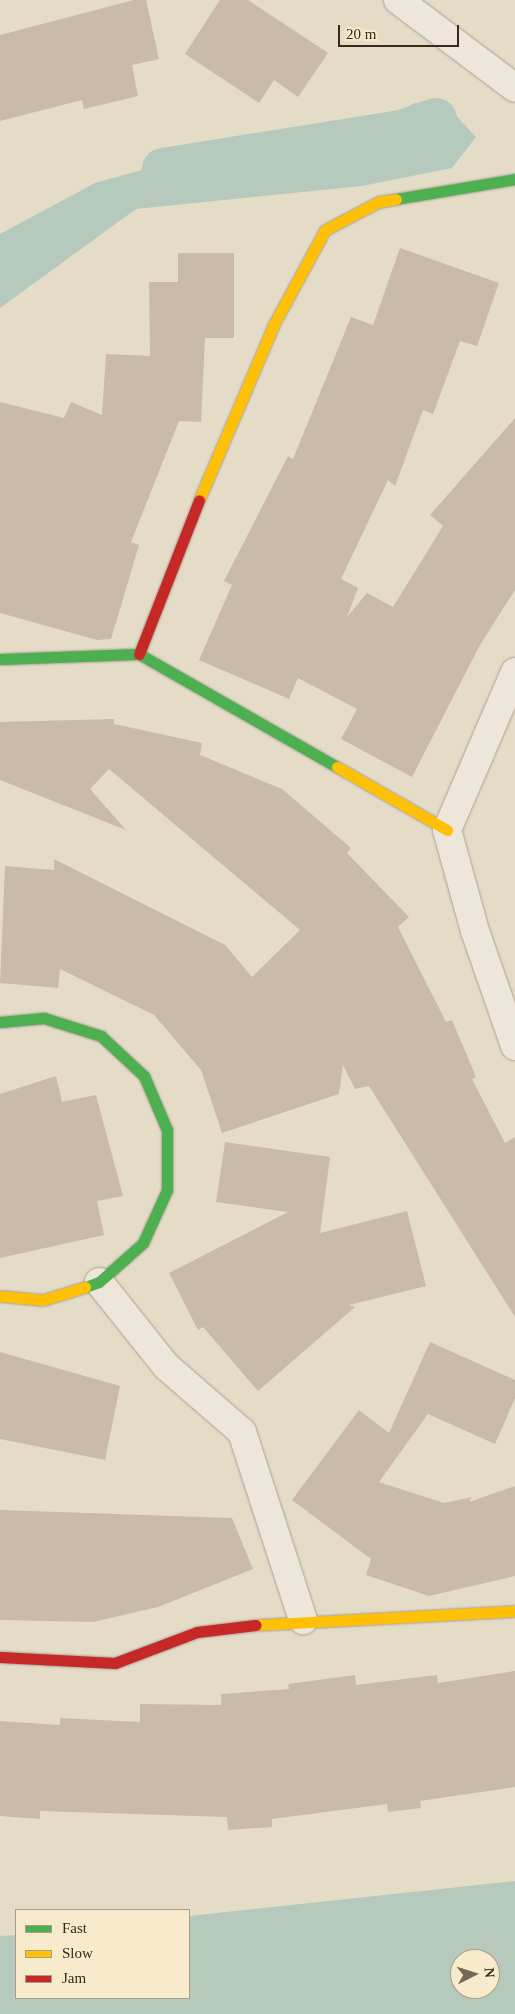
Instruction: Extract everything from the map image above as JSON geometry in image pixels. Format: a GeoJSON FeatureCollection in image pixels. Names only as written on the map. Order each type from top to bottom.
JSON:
{"type":"FeatureCollection","features":[{"type":"Feature","properties":{"kind":"street"},"geometry":{"type":"LineString","coordinates":[[398,0],[506,81]]}},
{"type":"Feature","properties":{"kind":"street"},"geometry":{"type":"LineString","coordinates":[[139,654],[179,547],[274,324],[325,230],[378,202],[515,179]]}},
{"type":"Feature","properties":{"kind":"street"},"geometry":{"type":"LineString","coordinates":[[0,659],[139,654],[447,830]]}},
{"type":"Feature","properties":{"kind":"street"},"geometry":{"type":"LineString","coordinates":[[515,672],[447,830],[475,931],[515,1046]]}},
{"type":"Feature","properties":{"kind":"street"},"geometry":{"type":"LineString","coordinates":[[0,1022],[44,1018],[101,1036],[144,1076],[168,1130],[167,1190],[143,1243],[99,1282],[44,1300],[0,1296]]}},
{"type":"Feature","properties":{"kind":"street"},"geometry":{"type":"LineString","coordinates":[[99,1282],[166,1366],[242,1432],[303,1620]]}},
{"type":"Feature","properties":{"kind":"street"},"geometry":{"type":"LineString","coordinates":[[0,1657],[115,1663],[197,1632],[303,1620],[515,1612]]}},
{"type":"Feature","properties":{"kind":"shaded area"},"geometry":{"type":"Polygon","coordinates":[[[415,103],[450,109],[476,137],[452,168],[362,186],[136,209],[0,308],[0,234],[95,183],[145,169],[362,145],[378,137],[394,114],[415,103]]]}},
{"type":"Feature","properties":{"kind":"shaded area"},"geometry":{"type":"Polygon","coordinates":[[[515,1881],[515,2014],[0,2014],[0,1936],[15,1935],[15,1999],[190,1999],[190,1916],[515,1881]]]}},
{"type":"Feature","properties":{"kind":"building"},"geometry":{"type":"Polygon","coordinates":[[[134,0],[146,0],[159,59],[132,65],[138,96],[84,109],[82,100],[0,121],[0,35],[134,0]]]}},
{"type":"Feature","properties":{"kind":"building"},"geometry":{"type":"Polygon","coordinates":[[[220,0],[248,0],[328,53],[298,97],[274,80],[259,103],[185,54],[220,0]]]}},
{"type":"Feature","properties":{"kind":"building"},"geometry":{"type":"Polygon","coordinates":[[[400,248],[499,283],[477,346],[460,341],[433,414],[423,410],[395,486],[388,480],[341,579],[358,588],[347,617],[367,593],[393,607],[443,526],[430,515],[515,418],[515,590],[480,645],[412,777],[341,739],[357,709],[298,678],[289,699],[199,660],[232,585],[224,581],[288,456],[293,459],[351,317],[373,325],[400,248]]]}},
{"type":"Feature","properties":{"kind":"building"},"geometry":{"type":"Polygon","coordinates":[[[178,253],[234,253],[234,338],[205,338],[201,422],[179,421],[131,542],[139,545],[111,639],[97,640],[0,613],[0,402],[64,418],[71,402],[102,415],[106,354],[150,356],[149,282],[178,282],[178,253]]]}},
{"type":"Feature","properties":{"kind":"building"},"geometry":{"type":"Polygon","coordinates":[[[114,719],[114,724],[202,743],[200,755],[282,789],[351,848],[347,853],[409,917],[398,927],[446,1022],[452,1020],[476,1077],[472,1079],[505,1143],[515,1137],[515,1317],[369,1086],[355,1089],[343,1065],[339,1094],[222,1133],[201,1070],[154,1015],[60,969],[58,988],[0,983],[5,866],[54,870],[54,859],[225,945],[252,977],[300,930],[109,769],[90,789],[126,830],[0,780],[0,722],[114,719]]]}},
{"type":"Feature","properties":{"kind":"building"},"geometry":{"type":"Polygon","coordinates":[[[56,1076],[62,1102],[96,1095],[123,1196],[97,1201],[104,1235],[0,1258],[0,1094],[56,1076]]]}},
{"type":"Feature","properties":{"kind":"building"},"geometry":{"type":"Polygon","coordinates":[[[225,1142],[330,1157],[320,1233],[407,1211],[426,1286],[349,1305],[355,1307],[258,1391],[203,1327],[198,1330],[169,1273],[288,1212],[216,1202],[225,1142]]]}},
{"type":"Feature","properties":{"kind":"building"},"geometry":{"type":"Polygon","coordinates":[[[430,1342],[515,1380],[515,1398],[495,1444],[428,1414],[379,1482],[444,1503],[472,1497],[469,1502],[515,1486],[515,1576],[429,1596],[366,1575],[371,1559],[292,1500],[359,1410],[389,1433],[430,1342]]]}},
{"type":"Feature","properties":{"kind":"building"},"geometry":{"type":"Polygon","coordinates":[[[0,1352],[120,1386],[105,1460],[0,1439],[0,1352]]]}},
{"type":"Feature","properties":{"kind":"building"},"geometry":{"type":"Polygon","coordinates":[[[0,1510],[232,1518],[253,1569],[158,1607],[93,1622],[0,1620],[0,1510]]]}},
{"type":"Feature","properties":{"kind":"building"},"geometry":{"type":"Polygon","coordinates":[[[515,1671],[515,1787],[420,1801],[421,1808],[388,1812],[387,1804],[272,1819],[272,1827],[228,1830],[227,1817],[40,1811],[40,1819],[0,1816],[0,1721],[60,1725],[60,1718],[140,1722],[140,1704],[221,1705],[221,1694],[289,1689],[288,1684],[355,1675],[356,1685],[437,1675],[438,1683],[515,1671]]]}},
{"type":"Feature","properties":{"kind":"waterway"},"geometry":{"type":"LineString","coordinates":[[163,169],[401,131],[436,119]]}},
{"type":"Feature","properties":{"kind":"traffic: fast"},"geometry":{"type":"LineString","coordinates":[[396,199],[515,179]]}},
{"type":"Feature","properties":{"kind":"traffic: fast"},"geometry":{"type":"LineString","coordinates":[[0,659],[139,654],[337,767]]}},
{"type":"Feature","properties":{"kind":"traffic: fast"},"geometry":{"type":"LineString","coordinates":[[0,1022],[44,1018],[101,1036],[144,1076],[167,1130],[167,1190],[143,1243],[99,1282],[85,1287]]}},
{"type":"Feature","properties":{"kind":"traffic: slow"},"geometry":{"type":"LineString","coordinates":[[199,500],[274,324],[325,230],[378,202],[396,199]]}},
{"type":"Feature","properties":{"kind":"traffic: slow"},"geometry":{"type":"LineString","coordinates":[[337,767],[447,830]]}},
{"type":"Feature","properties":{"kind":"traffic: slow"},"geometry":{"type":"LineString","coordinates":[[0,1296],[43,1300],[85,1287]]}},
{"type":"Feature","properties":{"kind":"traffic: slow"},"geometry":{"type":"LineString","coordinates":[[256,1625],[515,1611]]}},
{"type":"Feature","properties":{"kind":"traffic: jam"},"geometry":{"type":"LineString","coordinates":[[139,654],[199,500]]}},
{"type":"Feature","properties":{"kind":"traffic: jam"},"geometry":{"type":"LineString","coordinates":[[0,1657],[115,1663],[197,1632],[256,1625]]}}]}
